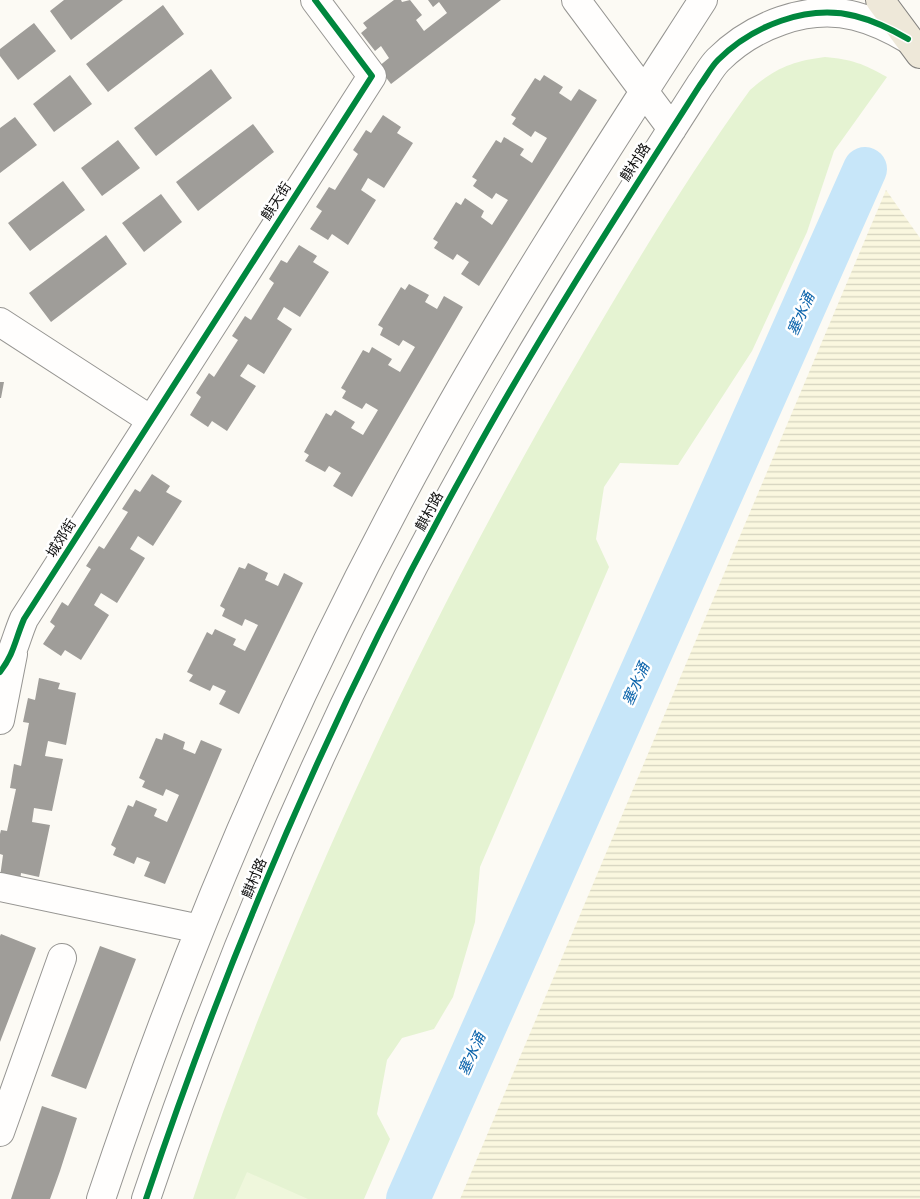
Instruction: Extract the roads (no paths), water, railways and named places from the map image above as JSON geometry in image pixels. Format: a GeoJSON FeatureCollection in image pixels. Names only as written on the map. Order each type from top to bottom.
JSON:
{"type":"FeatureCollection","features":[{"type":"Feature","properties":{"kind":"main road"},"geometry":{"type":"LineString","coordinates":[[880,0],[914,46]]}},
{"type":"Feature","properties":{"kind":"street","name":"麒天街"},"geometry":{"type":"LineString","coordinates":[[151,420],[372,76],[316,0]]}},
{"type":"Feature","properties":{"kind":"street"},"geometry":{"type":"LineString","coordinates":[[576,0],[672,128]]}},
{"type":"Feature","properties":{"kind":"street"},"geometry":{"type":"LineString","coordinates":[[101,1199],[162,1026],[200,929],[261,784],[314,669],[370,556],[425,453],[492,335],[552,235],[703,0]]}},
{"type":"Feature","properties":{"kind":"street","name":"麒村路"},"geometry":{"type":"LineString","coordinates":[[146,1199],[205,1033],[251,916],[357,679],[467,465],[594,250],[672,128],[718,61],[740,41],[766,26],[794,17],[824,13],[854,16],[882,25],[914,46]]}},
{"type":"Feature","properties":{"kind":"street"},"geometry":{"type":"LineString","coordinates":[[0,322],[151,420]]}},
{"type":"Feature","properties":{"kind":"street","name":"城郊街"},"geometry":{"type":"LineString","coordinates":[[0,720],[7,662],[24,619],[151,420]]}},
{"type":"Feature","properties":{"kind":"street"},"geometry":{"type":"LineString","coordinates":[[0,886],[200,929]]}},
{"type":"Feature","properties":{"kind":"street"},"geometry":{"type":"LineString","coordinates":[[0,1132],[62,958]]}},
{"type":"Feature","properties":{"kind":"waterway","name":"塞水涌"},"geometry":{"type":"LineString","coordinates":[[408,1199],[865,169]]}}]}
